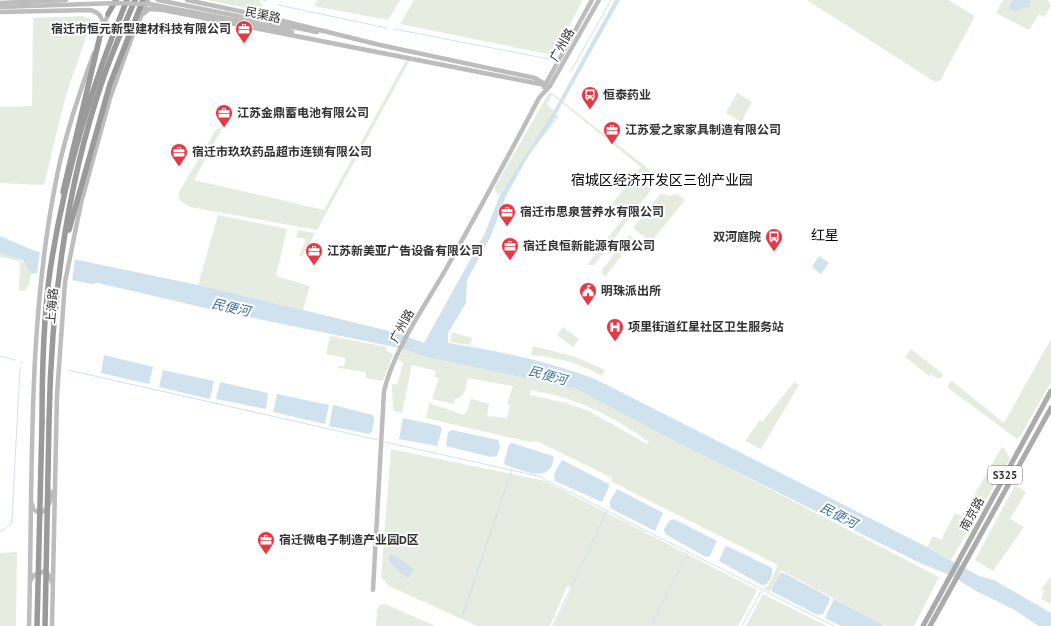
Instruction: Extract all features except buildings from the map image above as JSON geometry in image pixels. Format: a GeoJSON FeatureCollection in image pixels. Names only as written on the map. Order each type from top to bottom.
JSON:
{"type":"FeatureCollection","features":[{"type":"Feature","properties":{"kind":"highway"},"geometry":{"type":"LineString","coordinates":[[108,14],[115,0]]}},
{"type":"Feature","properties":{"kind":"highway","name":"上海路"},"geometry":{"type":"LineString","coordinates":[[37,626],[46,313],[56,240],[62,207],[94,85],[127,0]]}},
{"type":"Feature","properties":{"kind":"highway","name":"上海路"},"geometry":{"type":"LineString","coordinates":[[45,626],[49,422],[53,314],[60,264],[68,235],[84,140],[103,79],[135,0]]}},
{"type":"Feature","properties":{"kind":"highway"},"geometry":{"type":"LineString","coordinates":[[68,235],[110,84],[143,0]]}},
{"type":"Feature","properties":{"kind":"highway"},"geometry":{"type":"LineString","coordinates":[[62,207],[64,184],[100,36]]}},
{"type":"Feature","properties":{"kind":"main road"},"geometry":{"type":"LineString","coordinates":[[0,3],[66,0]]}},
{"type":"Feature","properties":{"kind":"main road","name":"上海路"},"geometry":{"type":"LineString","coordinates":[[52,626],[54,482],[62,317],[68,235],[110,98],[138,21],[148,0]]}},
{"type":"Feature","properties":{"kind":"main road","name":"民渠路"},"geometry":{"type":"LineString","coordinates":[[158,0],[277,26],[378,52]]}},
{"type":"Feature","properties":{"kind":"main road","name":"民渠路"},"geometry":{"type":"LineString","coordinates":[[187,0],[259,15],[380,45]]}},
{"type":"Feature","properties":{"kind":"main road","name":"广州路"},"geometry":{"type":"LineString","coordinates":[[547,85],[592,0]]}},
{"type":"Feature","properties":{"kind":"main road","name":"广州路"},"geometry":{"type":"LineString","coordinates":[[373,590],[384,391],[390,373],[412,329],[489,192],[539,98],[599,0]]}},
{"type":"Feature","properties":{"kind":"main road","name":"民渠路"},"geometry":{"type":"LineString","coordinates":[[0,7],[117,3],[149,4],[380,45],[535,78],[547,85]]}},
{"type":"Feature","properties":{"kind":"main road","name":"民渠路"},"geometry":{"type":"LineString","coordinates":[[138,21],[146,10],[155,9],[547,85]]}},
{"type":"Feature","properties":{"kind":"main road"},"geometry":{"type":"LineString","coordinates":[[0,12],[90,10],[96,11],[101,16],[104,25]]}},
{"type":"Feature","properties":{"kind":"main road","name":"上海路"},"geometry":{"type":"LineString","coordinates":[[29,626],[30,481],[38,312],[47,235],[55,185],[76,102],[108,14]]}},
{"type":"Feature","properties":{"kind":"main road","name":"南京路"},"geometry":{"type":"LineString","coordinates":[[923,626],[958,559],[1051,391]]}},
{"type":"Feature","properties":{"kind":"main road","name":"南京路"},"geometry":{"type":"LineString","coordinates":[[930,626],[952,583],[1051,408]]}},
{"type":"Feature","properties":{"kind":"main road"},"geometry":{"type":"LineString","coordinates":[[30,481],[33,509],[39,513],[45,511],[48,506],[54,482]]}},
{"type":"Feature","properties":{"kind":"main road"},"geometry":{"type":"LineString","coordinates":[[30,581],[34,575],[42,572],[48,574],[53,583]]}},
{"type":"Feature","properties":{"kind":"shaded area"},"geometry":{"type":"Polygon","coordinates":[[[207,0],[260,0],[260,3],[263,5],[260,11],[207,0]]]}},
{"type":"Feature","properties":{"kind":"shaded area"},"geometry":{"type":"Polygon","coordinates":[[[317,0],[400,0],[388,20],[314,6],[317,0]]]}},
{"type":"Feature","properties":{"kind":"shaded area"},"geometry":{"type":"Polygon","coordinates":[[[414,0],[583,0],[553,55],[400,24],[414,0]]]}},
{"type":"Feature","properties":{"kind":"shaded area"},"geometry":{"type":"Polygon","coordinates":[[[807,0],[948,0],[975,16],[941,80],[935,82],[807,0]]]}},
{"type":"Feature","properties":{"kind":"shaded area"},"geometry":{"type":"Polygon","coordinates":[[[1003,0],[1048,0],[1051,6],[1044,17],[1039,14],[1029,30],[996,13],[1003,0]]]}},
{"type":"Feature","properties":{"kind":"shaded area"},"geometry":{"type":"Polygon","coordinates":[[[83,16],[91,20],[90,26],[66,95],[44,185],[0,183],[0,107],[32,106],[33,18],[83,16]]]}},
{"type":"Feature","properties":{"kind":"shaded area"},"geometry":{"type":"Polygon","coordinates":[[[406,60],[410,60],[317,230],[190,207],[179,200],[180,196],[178,194],[216,129],[219,129],[221,126],[223,127],[194,180],[324,210],[406,60]]]}},
{"type":"Feature","properties":{"kind":"shaded area"},"geometry":{"type":"Polygon","coordinates":[[[549,93],[552,93],[650,170],[649,179],[651,190],[594,265],[587,265],[622,220],[608,209],[641,167],[552,95],[547,104],[559,116],[499,195],[495,191],[495,187],[549,93]]]}},
{"type":"Feature","properties":{"kind":"shaded area"},"geometry":{"type":"Polygon","coordinates":[[[737,93],[752,102],[741,122],[726,113],[737,93]]]}},
{"type":"Feature","properties":{"kind":"shaded area"},"geometry":{"type":"Polygon","coordinates":[[[661,193],[669,196],[677,194],[685,200],[651,242],[633,228],[661,193]]]}},
{"type":"Feature","properties":{"kind":"shaded area"},"geometry":{"type":"Polygon","coordinates":[[[218,215],[287,229],[276,276],[310,286],[303,310],[198,285],[218,215]]]}},
{"type":"Feature","properties":{"kind":"shaded area"},"geometry":{"type":"Polygon","coordinates":[[[298,230],[315,233],[302,257],[299,255],[307,239],[296,237],[298,230]]]}},
{"type":"Feature","properties":{"kind":"shaded area"},"geometry":{"type":"Polygon","coordinates":[[[629,235],[634,239],[605,277],[602,274],[602,270],[629,235]]]}},
{"type":"Feature","properties":{"kind":"shaded area"},"geometry":{"type":"Polygon","coordinates":[[[0,253],[15,257],[26,264],[31,274],[26,290],[19,291],[20,261],[0,257],[0,253]]]}},
{"type":"Feature","properties":{"kind":"shaded area"},"geometry":{"type":"Polygon","coordinates":[[[563,327],[579,339],[573,347],[557,335],[563,327]]]}},
{"type":"Feature","properties":{"kind":"shaded area"},"geometry":{"type":"Polygon","coordinates":[[[452,332],[472,338],[470,345],[450,342],[452,332]]]}},
{"type":"Feature","properties":{"kind":"shaded area"},"geometry":{"type":"Polygon","coordinates":[[[330,336],[386,347],[387,351],[393,354],[383,381],[366,378],[366,372],[338,368],[338,366],[344,366],[346,358],[326,354],[330,336]]]}},
{"type":"Feature","properties":{"kind":"shaded area"},"geometry":{"type":"Polygon","coordinates":[[[1051,339],[1051,382],[1021,435],[1017,439],[948,388],[948,384],[952,381],[1004,423],[1051,339]]]}},
{"type":"Feature","properties":{"kind":"shaded area"},"geometry":{"type":"Polygon","coordinates":[[[533,346],[576,357],[605,370],[602,376],[568,361],[531,355],[533,346]]]}},
{"type":"Feature","properties":{"kind":"shaded area"},"geometry":{"type":"Polygon","coordinates":[[[911,349],[943,374],[941,378],[937,378],[931,374],[929,376],[905,357],[911,349]]]}},
{"type":"Feature","properties":{"kind":"shaded area"},"geometry":{"type":"Polygon","coordinates":[[[403,350],[426,357],[577,389],[939,577],[914,626],[885,626],[781,570],[769,592],[763,588],[768,586],[778,565],[626,489],[611,481],[612,478],[537,441],[530,442],[426,418],[429,403],[464,415],[471,399],[489,404],[487,416],[507,418],[510,406],[507,404],[513,386],[468,378],[463,394],[459,398],[455,399],[453,404],[432,399],[439,378],[434,377],[436,371],[412,365],[402,413],[395,411],[393,409],[392,384],[397,385],[403,363],[398,360],[403,350]],[[531,390],[530,395],[566,403],[589,411],[647,444],[649,442],[608,416],[563,397],[531,390]]]}},
{"type":"Feature","properties":{"kind":"shaded area"},"geometry":{"type":"Polygon","coordinates":[[[794,382],[799,385],[761,449],[745,441],[760,420],[762,422],[794,382]]]}},
{"type":"Feature","properties":{"kind":"shaded area"},"geometry":{"type":"Polygon","coordinates":[[[1002,447],[1005,449],[1010,459],[951,560],[927,547],[933,536],[941,540],[955,513],[961,516],[965,511],[1002,447]]]}},
{"type":"Feature","properties":{"kind":"shaded area"},"geometry":{"type":"Polygon","coordinates":[[[391,449],[545,481],[757,590],[738,626],[554,626],[572,588],[567,586],[550,626],[477,626],[389,586],[381,577],[391,449]]]}},
{"type":"Feature","properties":{"kind":"shaded area"},"geometry":{"type":"Polygon","coordinates":[[[1015,485],[1026,492],[1010,519],[1024,527],[993,571],[975,560],[1015,485]]]}},
{"type":"Feature","properties":{"kind":"shaded area"},"geometry":{"type":"Polygon","coordinates":[[[17,552],[16,626],[0,626],[0,553],[17,552]]]}},
{"type":"Feature","properties":{"kind":"shaded area"},"geometry":{"type":"Polygon","coordinates":[[[1051,576],[1051,604],[1041,599],[1044,590],[1041,590],[1051,576]]]}},
{"type":"Feature","properties":{"kind":"shaded area"},"geometry":{"type":"Polygon","coordinates":[[[763,594],[827,626],[746,626],[763,594]]]}},
{"type":"Feature","properties":{"kind":"shaded area"},"geometry":{"type":"Polygon","coordinates":[[[385,604],[435,626],[376,626],[377,610],[380,605],[385,604]]]}},
{"type":"Feature","properties":{"kind":"water","name":"民便河"},"geometry":{"type":"Polygon","coordinates":[[[615,0],[620,0],[550,125],[532,149],[506,196],[490,238],[467,280],[466,303],[448,333],[448,343],[522,357],[595,379],[923,545],[979,576],[994,580],[1051,613],[1051,626],[1038,626],[1015,610],[976,591],[952,576],[920,563],[665,436],[577,389],[426,357],[395,347],[214,310],[98,283],[91,284],[37,273],[31,274],[23,260],[0,253],[0,236],[35,251],[198,285],[397,333],[424,343],[485,233],[500,195],[551,116],[615,0]]]}},
{"type":"Feature","properties":{"kind":"water"},"geometry":{"type":"Polygon","coordinates":[[[1013,0],[1030,0],[1030,6],[1016,11],[1010,10],[1009,6],[1013,0]]]}},
{"type":"Feature","properties":{"kind":"water"},"geometry":{"type":"Polygon","coordinates":[[[819,256],[829,263],[821,274],[812,267],[819,256]]]}},
{"type":"Feature","properties":{"kind":"water"},"geometry":{"type":"Polygon","coordinates":[[[104,355],[153,367],[149,384],[101,373],[104,355]]]}},
{"type":"Feature","properties":{"kind":"water"},"geometry":{"type":"Polygon","coordinates":[[[163,370],[214,381],[210,399],[159,387],[163,370]]]}},
{"type":"Feature","properties":{"kind":"water"},"geometry":{"type":"Polygon","coordinates":[[[220,382],[268,393],[266,409],[216,399],[220,382]]]}},
{"type":"Feature","properties":{"kind":"water"},"geometry":{"type":"Polygon","coordinates":[[[277,394],[329,405],[325,424],[273,412],[277,394]]]}},
{"type":"Feature","properties":{"kind":"water"},"geometry":{"type":"Polygon","coordinates":[[[333,405],[373,415],[374,420],[372,432],[369,434],[329,426],[333,405]]]}},
{"type":"Feature","properties":{"kind":"water"},"geometry":{"type":"Polygon","coordinates":[[[403,418],[440,426],[442,429],[437,446],[399,439],[403,418]]]}},
{"type":"Feature","properties":{"kind":"water"},"geometry":{"type":"Polygon","coordinates":[[[452,430],[498,440],[500,446],[497,456],[491,457],[446,446],[448,432],[452,430]]]}},
{"type":"Feature","properties":{"kind":"water"},"geometry":{"type":"Polygon","coordinates":[[[512,443],[553,456],[553,462],[549,470],[538,474],[506,465],[504,463],[509,444],[512,443]]]}},
{"type":"Feature","properties":{"kind":"water"},"geometry":{"type":"Polygon","coordinates":[[[562,460],[609,484],[602,502],[555,481],[554,474],[562,460]]]}},
{"type":"Feature","properties":{"kind":"water"},"geometry":{"type":"Polygon","coordinates":[[[617,489],[663,513],[655,531],[610,508],[610,501],[617,489]]]}},
{"type":"Feature","properties":{"kind":"water"},"geometry":{"type":"Polygon","coordinates":[[[674,519],[717,541],[710,556],[706,557],[665,534],[664,529],[669,521],[674,519]]]}},
{"type":"Feature","properties":{"kind":"water"},"geometry":{"type":"Polygon","coordinates":[[[727,546],[772,568],[770,580],[765,585],[762,585],[719,561],[725,547],[727,546]]]}},
{"type":"Feature","properties":{"kind":"water"},"geometry":{"type":"Polygon","coordinates":[[[389,554],[400,559],[414,569],[408,578],[389,561],[389,554]]]}},
{"type":"Feature","properties":{"kind":"water"},"geometry":{"type":"Polygon","coordinates":[[[780,573],[784,573],[829,597],[830,600],[823,614],[818,615],[773,592],[771,589],[780,573]]]}},
{"type":"Feature","properties":{"kind":"water"},"geometry":{"type":"Polygon","coordinates":[[[834,599],[883,626],[841,626],[825,618],[834,599]]]}},
{"type":"Feature","properties":{"kind":"pier"},"geometry":{"type":"Polygon","coordinates":[[[40,250],[75,258],[72,282],[37,275],[40,250]]]}},
{"type":"Feature","properties":{"kind":"waterway"},"geometry":{"type":"LineString","coordinates":[[571,71],[611,0]]}},
{"type":"Feature","properties":{"kind":"waterway"},"geometry":{"type":"LineString","coordinates":[[278,5],[387,28]]}},
{"type":"Feature","properties":{"kind":"waterway"},"geometry":{"type":"LineString","coordinates":[[394,29],[549,59]]}},
{"type":"Feature","properties":{"kind":"waterway"},"geometry":{"type":"LineString","coordinates":[[0,356],[15,360]]}},
{"type":"Feature","properties":{"kind":"waterway"},"geometry":{"type":"LineString","coordinates":[[0,532],[11,524],[12,519],[20,367]]}},
{"type":"Feature","properties":{"kind":"waterway"},"geometry":{"type":"LineString","coordinates":[[68,370],[378,440]]}},
{"type":"Feature","properties":{"kind":"waterway"},"geometry":{"type":"LineString","coordinates":[[385,442],[538,476],[834,626]]}},
{"type":"Feature","properties":{"kind":"waterway"},"geometry":{"type":"LineString","coordinates":[[462,617],[512,470]]}},
{"type":"Feature","properties":{"kind":"waterway"},"geometry":{"type":"LineString","coordinates":[[553,626],[607,511]]}},
{"type":"Feature","properties":{"kind":"waterway"},"geometry":{"type":"LineString","coordinates":[[651,626],[688,553]]}},
{"type":"Feature","properties":{"kind":"waterway"},"geometry":{"type":"LineString","coordinates":[[742,626],[762,590]]}},
{"type":"Feature","properties":{"kind":"place","name":"宿迁市恒元新型建材科技有限公司"},"geometry":{"type":"Point","coordinates":[244,44]}},
{"type":"Feature","properties":{"kind":"place","name":"恒泰药业"},"geometry":{"type":"Point","coordinates":[590,110]}},
{"type":"Feature","properties":{"kind":"place","name":"江苏金鼎蓄电池有限公司"},"geometry":{"type":"Point","coordinates":[224,128]}},
{"type":"Feature","properties":{"kind":"place","name":"江苏爱之家家具制造有限公司"},"geometry":{"type":"Point","coordinates":[612,145]}},
{"type":"Feature","properties":{"kind":"place","name":"宿迁市玖玖药品超市连锁有限公司"},"geometry":{"type":"Point","coordinates":[179,167]}},
{"type":"Feature","properties":{"kind":"place","name":"宿迁市思泉营养水有限公司"},"geometry":{"type":"Point","coordinates":[507,227]}},
{"type":"Feature","properties":{"kind":"place","name":"双河庭院"},"geometry":{"type":"Point","coordinates":[774,252]}},
{"type":"Feature","properties":{"kind":"place","name":"宿迁良恒新能源有限公司"},"geometry":{"type":"Point","coordinates":[510,261]}},
{"type":"Feature","properties":{"kind":"place","name":"江苏新美亚广告设备有限公司"},"geometry":{"type":"Point","coordinates":[314,266]}},
{"type":"Feature","properties":{"kind":"place","name":"明珠派出所"},"geometry":{"type":"Point","coordinates":[588,306]}},
{"type":"Feature","properties":{"kind":"place","name":"项里街道红星社区卫生服务站"},"geometry":{"type":"Point","coordinates":[615,342]}},
{"type":"Feature","properties":{"kind":"place","name":"宿迁微电子制造产业园D区"},"geometry":{"type":"Point","coordinates":[266,555]}},
{"type":"Feature","properties":{"kind":"district","name":"宿城区经济开发区三创产业园"},"geometry":{"type":"Point","coordinates":[662,180]}},
{"type":"Feature","properties":{"kind":"district","name":"红星"},"geometry":{"type":"Point","coordinates":[825,235]}}]}
